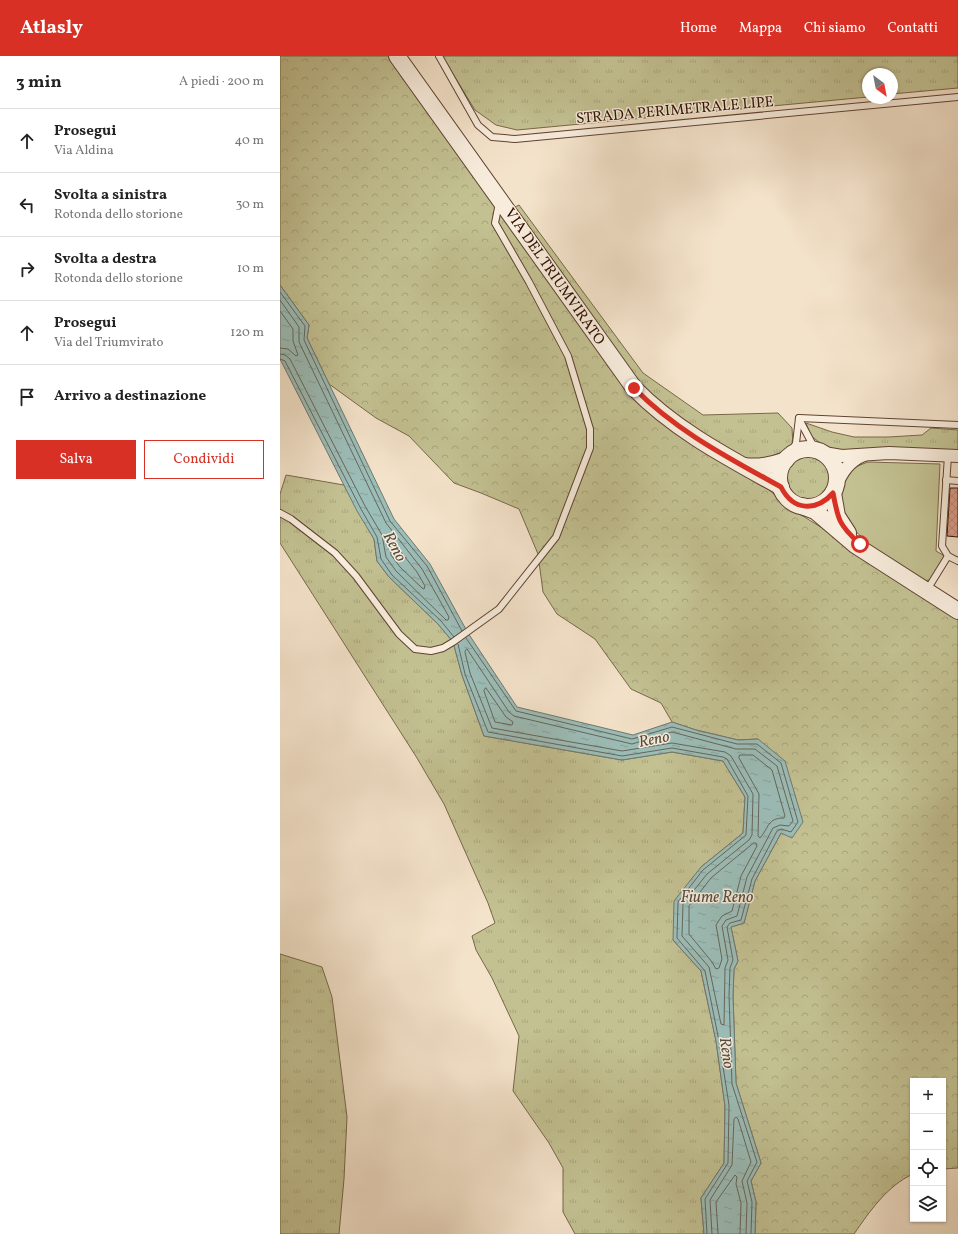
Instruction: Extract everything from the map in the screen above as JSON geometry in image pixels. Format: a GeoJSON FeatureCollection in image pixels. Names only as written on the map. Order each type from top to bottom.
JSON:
{"type":"FeatureCollection","features":[{"type":"Feature","properties":{"kind":"street","name":"VIA DEL TRIUMVIRATO"},"geometry":{"type":"LineString","coordinates":[[397,56],[634,388],[651,405],[672,422],[704,444],[781,487]]}},
{"type":"Feature","properties":{"kind":"street"},"geometry":{"type":"LineString","coordinates":[[953,456],[890,453],[842,456],[806,449],[798,451],[788,457],[780,473],[781,487],[789,499],[815,511],[849,540],[958,611]]}},
{"type":"Feature","properties":{"kind":"street"},"geometry":{"type":"LineString","coordinates":[[819,451],[834,464],[837,471],[834,490],[837,516],[847,532],[876,558]]}},
{"type":"Feature","properties":{"kind":"street"},"geometry":{"type":"LineString","coordinates":[[802,506],[811,506],[827,500],[834,490],[841,474],[851,462],[865,455]]}},
{"type":"Feature","properties":{"kind":"street","name":"VIA DEL TRIUMVIRATO"},"geometry":{"type":"LineString","coordinates":[[742,466],[768,466],[788,457]]}},
{"type":"Feature","properties":{"kind":"lane","name":"STRADA PERIMETRALE LIPE"},"geometry":{"type":"LineString","coordinates":[[439,56],[478,125],[492,138],[515,139],[958,97]]}},
{"type":"Feature","properties":{"kind":"lane"},"geometry":{"type":"LineString","coordinates":[[280,513],[291,519],[335,553],[356,576],[399,634],[415,649],[431,651],[443,648],[468,633],[499,609],[556,537],[590,448],[590,429],[568,356],[529,282],[495,223],[499,199]]}},
{"type":"Feature","properties":{"kind":"lane"},"geometry":{"type":"LineString","coordinates":[[799,418],[958,425]]}},
{"type":"Feature","properties":{"kind":"lane"},"geometry":{"type":"LineString","coordinates":[[799,418],[819,451]]}},
{"type":"Feature","properties":{"kind":"lane"},"geometry":{"type":"LineString","coordinates":[[788,457],[796,443],[799,418]]}},
{"type":"Feature","properties":{"kind":"lane"},"geometry":{"type":"LineString","coordinates":[[953,456],[946,480],[942,546],[948,556],[958,561]]}},
{"type":"Feature","properties":{"kind":"lane"},"geometry":{"type":"LineString","coordinates":[[946,480],[958,481]]}},
{"type":"Feature","properties":{"kind":"lane"},"geometry":{"type":"LineString","coordinates":[[927,590],[948,556]]}},
{"type":"Feature","properties":{"kind":"green space"},"geometry":{"type":"Polygon","coordinates":[[[280,56],[390,56],[458,149],[491,202],[510,223],[617,375],[763,484],[788,507],[899,575],[958,607],[958,1168],[946,1169],[946,1078],[910,1078],[910,1176],[887,1192],[854,1234],[755,1234],[756,1202],[751,1181],[761,1163],[736,1083],[733,996],[734,969],[738,961],[731,927],[744,923],[755,881],[781,833],[758,739],[738,740],[696,730],[672,722],[661,703],[631,689],[595,639],[557,614],[543,592],[538,554],[519,509],[454,483],[409,436],[376,418],[329,384],[307,338],[309,325],[280,285],[280,56]]]}},
{"type":"Feature","properties":{"kind":"green space"},"geometry":{"type":"Polygon","coordinates":[[[442,56],[958,56],[958,88],[898,93],[898,68],[862,68],[862,98],[517,130],[496,125],[475,110],[442,56]]]}},
{"type":"Feature","properties":{"kind":"green space"},"geometry":{"type":"Polygon","coordinates":[[[519,205],[643,373],[703,415],[778,413],[792,428],[793,445],[783,456],[750,461],[734,454],[651,398],[619,357],[515,207],[519,205]]]}},
{"type":"Feature","properties":{"kind":"green space"},"geometry":{"type":"Polygon","coordinates":[[[806,423],[832,432],[854,437],[922,435],[931,428],[958,430],[958,450],[838,452],[827,448],[811,436],[806,423]]]}},
{"type":"Feature","properties":{"kind":"green space"},"geometry":{"type":"Polygon","coordinates":[[[808,454],[821,458],[827,464],[831,477],[827,490],[821,496],[808,500],[795,496],[789,490],[785,477],[789,464],[795,458],[808,454]]]}},
{"type":"Feature","properties":{"kind":"green space"},"geometry":{"type":"Polygon","coordinates":[[[868,462],[940,464],[936,551],[944,557],[930,580],[922,581],[887,558],[864,539],[846,518],[839,504],[841,490],[849,472],[868,462]]]}},
{"type":"Feature","properties":{"kind":"green space"},"geometry":{"type":"Polygon","coordinates":[[[286,475],[344,485],[374,539],[377,561],[389,577],[438,624],[453,642],[462,675],[484,736],[622,760],[672,752],[723,761],[745,797],[743,833],[701,867],[673,940],[701,971],[716,1041],[725,1106],[724,1163],[701,1198],[704,1234],[575,1234],[563,1212],[563,1168],[549,1143],[513,1091],[519,1036],[492,978],[476,950],[472,936],[495,923],[488,903],[444,804],[417,758],[280,543],[280,494],[286,475]]]}},
{"type":"Feature","properties":{"kind":"green space"},"geometry":{"type":"Polygon","coordinates":[[[280,954],[322,967],[332,997],[347,1117],[344,1179],[339,1234],[280,1234],[280,954]]]}},
{"type":"Feature","properties":{"kind":"water","name":"Fiume Reno"},"geometry":{"type":"Polygon","coordinates":[[[280,285],[309,325],[307,338],[394,519],[430,564],[468,633],[517,707],[633,735],[672,722],[696,730],[738,740],[758,739],[785,761],[803,822],[792,838],[781,833],[755,881],[744,923],[731,927],[738,961],[734,969],[733,996],[736,1083],[761,1163],[751,1181],[756,1202],[755,1234],[704,1234],[701,1198],[724,1163],[725,1106],[716,1041],[701,971],[673,940],[674,901],[701,867],[743,833],[745,797],[723,761],[672,752],[622,760],[484,736],[462,675],[453,642],[438,624],[389,577],[377,561],[374,539],[357,511],[280,359],[280,285]]]}},
{"type":"Feature","properties":{"kind":"building"},"geometry":{"type":"Polygon","coordinates":[[[950,488],[958,488],[958,537],[947,536],[950,488]]]}},
{"type":"Feature","properties":{"kind":"route"},"geometry":{"type":"LineString","coordinates":[[634,388],[651,405],[672,422],[704,444],[781,487],[784,494],[795,503],[802,506],[819,504],[827,500],[833,493],[837,516],[847,532],[860,544]]}},
{"type":"Feature","properties":{"kind":"water label","name":"Reno"},"geometry":{"type":"Point","coordinates":[394,547]}},
{"type":"Feature","properties":{"kind":"water label","name":"Reno"},"geometry":{"type":"Point","coordinates":[654,740]}},
{"type":"Feature","properties":{"kind":"water label","name":"Reno"},"geometry":{"type":"Point","coordinates":[726,1053]}}]}
